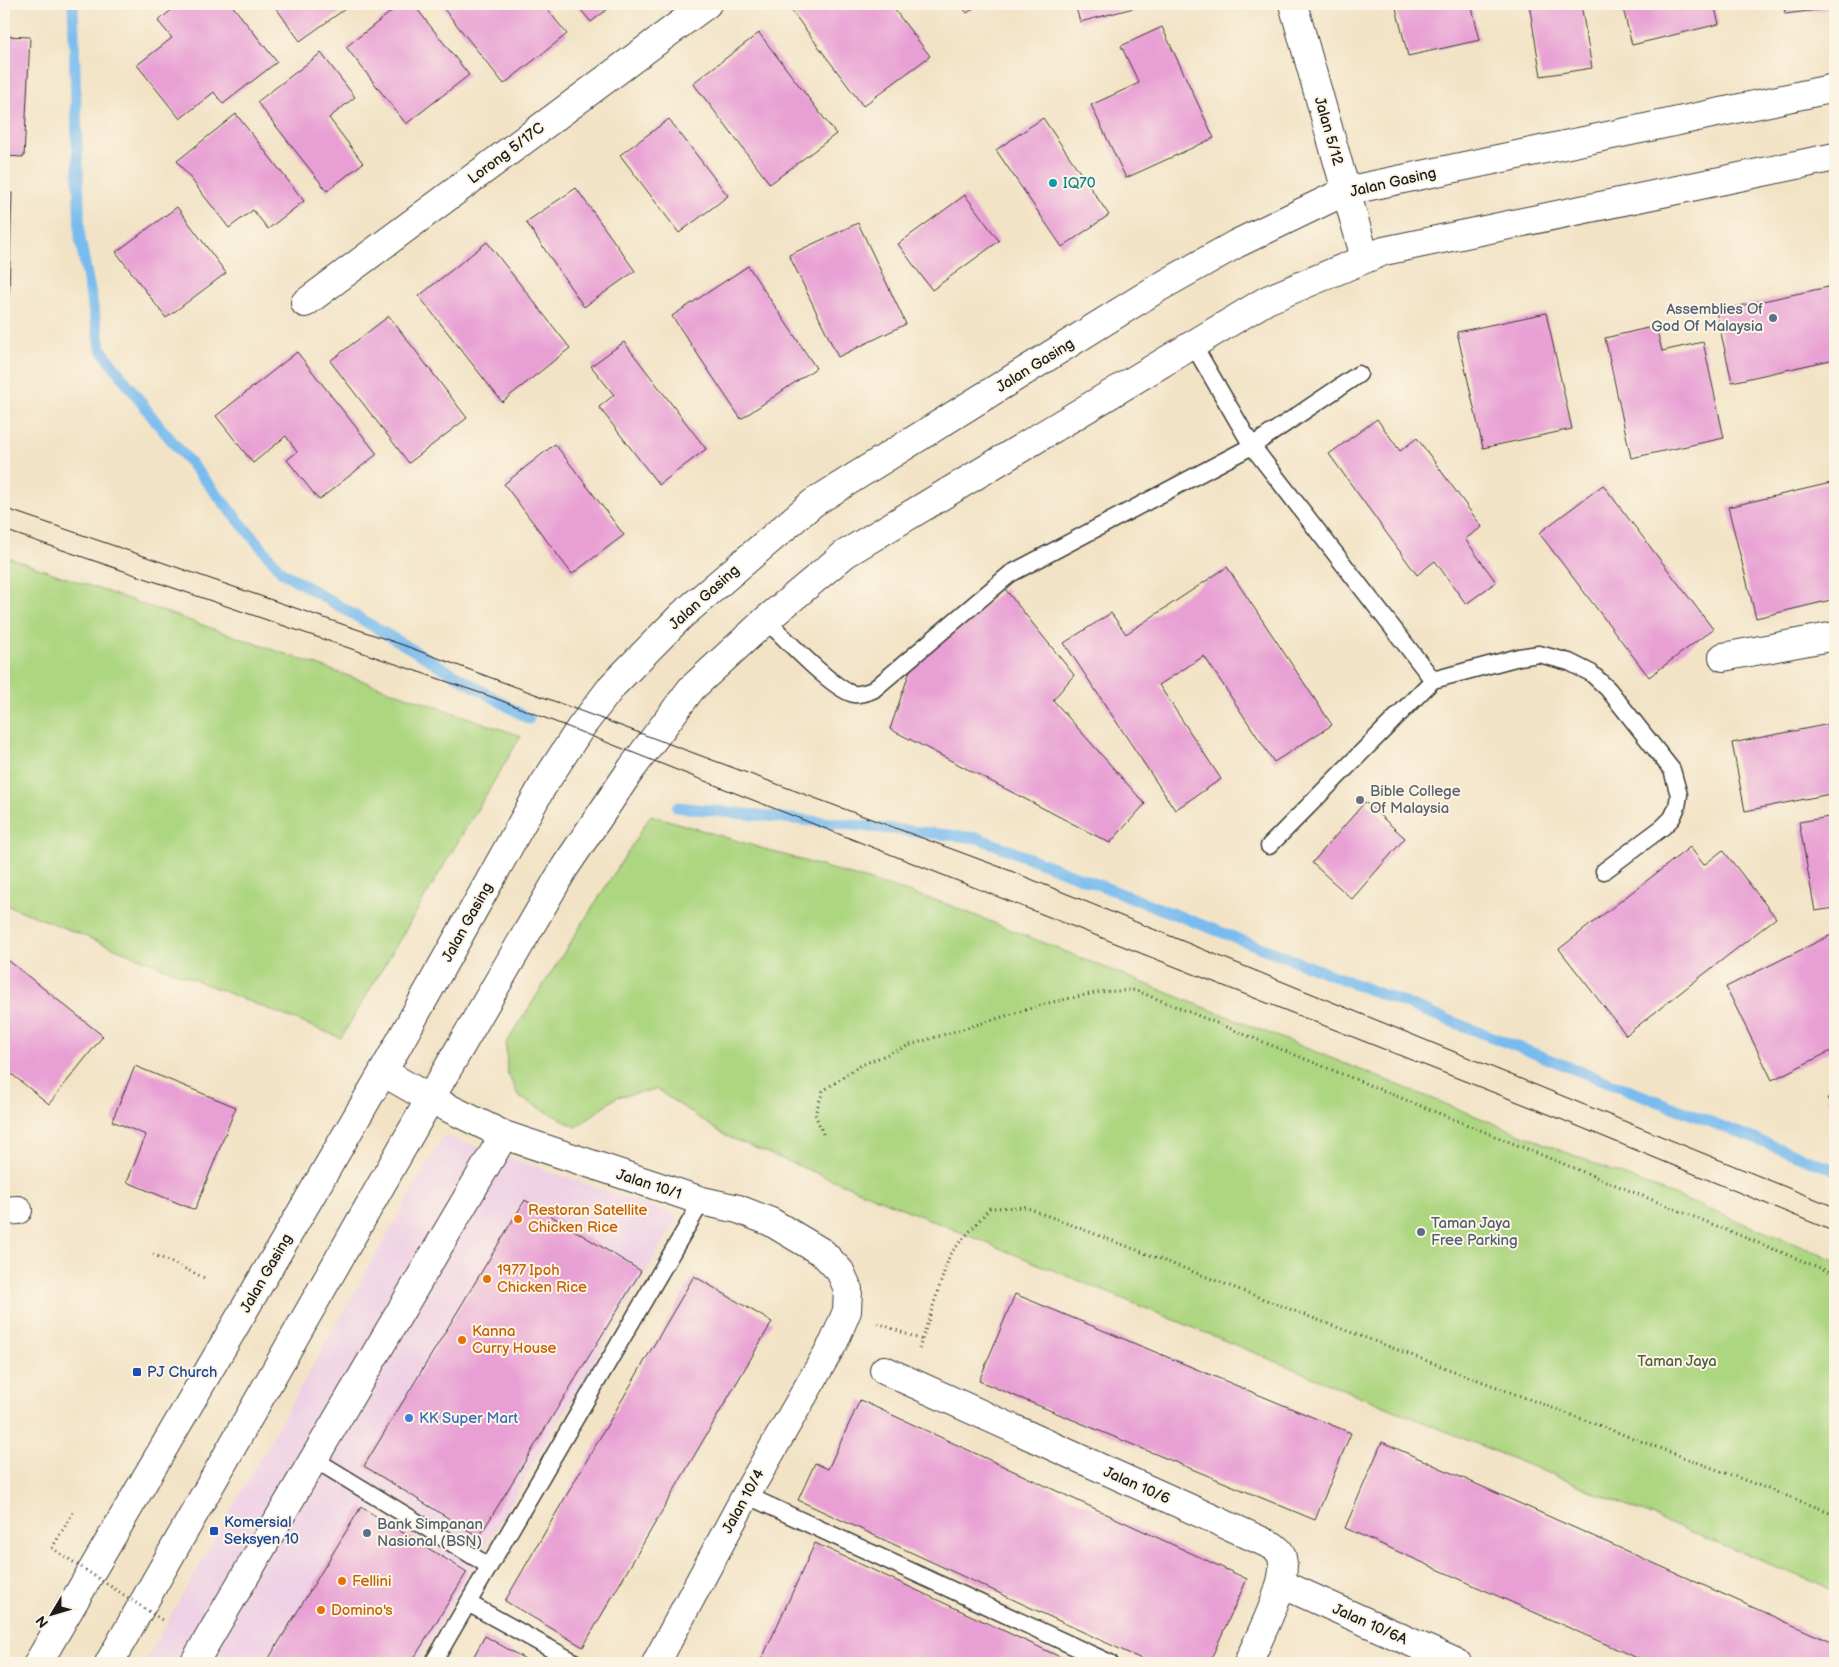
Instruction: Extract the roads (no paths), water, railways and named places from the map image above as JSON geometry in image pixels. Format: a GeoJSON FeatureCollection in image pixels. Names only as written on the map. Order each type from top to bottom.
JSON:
{"type":"FeatureCollection","features":[{"type":"Feature","properties":{"kind":"main road","name":"Lorong 5/17C"},"geometry":{"type":"LineString","coordinates":[[305,302],[707,4]]}},
{"type":"Feature","properties":{"kind":"main road","name":"Jalan 5/12"},"geometry":{"type":"LineString","coordinates":[[1293,4],[1365,258]]}},
{"type":"Feature","properties":{"kind":"main road","name":"Jalan Gasing"},"geometry":{"type":"LineString","coordinates":[[38,1663],[383,1072],[542,787],[581,727],[613,685],[682,615],[814,503],[1158,288],[1236,244],[1346,191],[1835,88]]}},
{"type":"Feature","properties":{"kind":"main road"},"geometry":{"type":"LineString","coordinates":[[109,1663],[430,1098],[565,867],[632,768],[691,689],[766,620],[845,554],[1194,346],[1267,300],[1384,251],[1835,157]]}},
{"type":"Feature","properties":{"kind":"main road"},"geometry":{"type":"LineString","coordinates":[[1723,657],[1835,636]]}},
{"type":"Feature","properties":{"kind":"main road","name":"Jalan 10/1"},"geometry":{"type":"LineString","coordinates":[[383,1072],[504,1135],[702,1201],[738,1209],[772,1222],[823,1252],[840,1271],[848,1289],[847,1311],[834,1342]]}},
{"type":"Feature","properties":{"kind":"main road"},"geometry":{"type":"LineString","coordinates":[[194,1663],[504,1135]]}},
{"type":"Feature","properties":{"kind":"main road","name":"Jalan 10/4"},"geometry":{"type":"LineString","coordinates":[[656,1663],[746,1495],[834,1342]]}},
{"type":"Feature","properties":{"kind":"main road","name":"Jalan 10/6"},"geometry":{"type":"LineString","coordinates":[[884,1370],[1273,1546],[1280,1552],[1283,1560],[1282,1584],[1248,1663]]}},
{"type":"Feature","properties":{"kind":"main road","name":"Jalan 10/6A"},"geometry":{"type":"LineString","coordinates":[[1282,1584],[1458,1663]]}},
{"type":"Feature","properties":{"kind":"lane"},"geometry":{"type":"LineString","coordinates":[[1194,346],[1252,446],[1433,680]]}},
{"type":"Feature","properties":{"kind":"lane"},"geometry":{"type":"LineString","coordinates":[[766,620],[813,665],[842,689],[854,694],[873,690],[1010,574],[1252,446],[1359,374]]}},
{"type":"Feature","properties":{"kind":"lane"},"geometry":{"type":"LineString","coordinates":[[1269,846],[1433,680],[1519,657],[1539,654],[1569,662],[1591,673],[1608,689],[1672,770],[1679,795],[1677,807],[1672,818],[1604,871]]}},
{"type":"Feature","properties":{"kind":"lane"},"geometry":{"type":"LineString","coordinates":[[433,1663],[702,1201]]}},
{"type":"Feature","properties":{"kind":"lane"},"geometry":{"type":"LineString","coordinates":[[314,1459],[489,1566]]}},
{"type":"Feature","properties":{"kind":"lane"},"geometry":{"type":"LineString","coordinates":[[746,1495],[1110,1663]]}},
{"type":"Feature","properties":{"kind":"lane"},"geometry":{"type":"LineString","coordinates":[[468,1603],[576,1663]]}},
{"type":"Feature","properties":{"kind":"waterway"},"geometry":{"type":"LineString","coordinates":[[73,4],[80,238],[101,349],[156,422],[282,572],[529,719]]}},
{"type":"Feature","properties":{"kind":"waterway"},"geometry":{"type":"LineString","coordinates":[[677,807],[978,838],[1835,1170]]}},
{"type":"Feature","properties":{"kind":"tram line"},"geometry":{"type":"LineString","coordinates":[[4,508],[403,645],[1011,871],[1835,1207]]}},
{"type":"Feature","properties":{"kind":"tram line"},"geometry":{"type":"LineString","coordinates":[[4,530],[492,697],[1553,1116],[1835,1232]]}},
{"type":"Feature","properties":{"kind":"place","name":"IQ70"},"geometry":{"type":"Point","coordinates":[1053,183]}},
{"type":"Feature","properties":{"kind":"place","name":"Assemblies Of God Of Malaysia"},"geometry":{"type":"Point","coordinates":[1773,318]}},
{"type":"Feature","properties":{"kind":"place","name":"Bible College Of Malaysia"},"geometry":{"type":"Point","coordinates":[1360,800]}},
{"type":"Feature","properties":{"kind":"place","name":"Restoran Satellite Chicken Rice"},"geometry":{"type":"Point","coordinates":[518,1219]}},
{"type":"Feature","properties":{"kind":"place","name":"Taman Jaya Free Parking"},"geometry":{"type":"Point","coordinates":[1421,1232]}},
{"type":"Feature","properties":{"kind":"place","name":"1977 Ipoh Chicken Rice"},"geometry":{"type":"Point","coordinates":[487,1279]}},
{"type":"Feature","properties":{"kind":"place","name":"Kanna Curry House"},"geometry":{"type":"Point","coordinates":[462,1340]}},
{"type":"Feature","properties":{"kind":"place","name":"PJ Church"},"geometry":{"type":"Point","coordinates":[137,1372]}},
{"type":"Feature","properties":{"kind":"place","name":"KK Super Mart"},"geometry":{"type":"Point","coordinates":[409,1418]}},
{"type":"Feature","properties":{"kind":"place","name":"Komersial Seksyen 10"},"geometry":{"type":"Point","coordinates":[214,1531]}},
{"type":"Feature","properties":{"kind":"place","name":"Bank Simpanan Nasional (BSN)"},"geometry":{"type":"Point","coordinates":[367,1533]}},
{"type":"Feature","properties":{"kind":"place","name":"Fellini"},"geometry":{"type":"Point","coordinates":[342,1581]}},
{"type":"Feature","properties":{"kind":"place","name":"Domino's"},"geometry":{"type":"Point","coordinates":[321,1610]}},
{"type":"Feature","properties":{"kind":"park label","name":"Taman Jaya"},"geometry":{"type":"Point","coordinates":[1677,1361]}}]}
